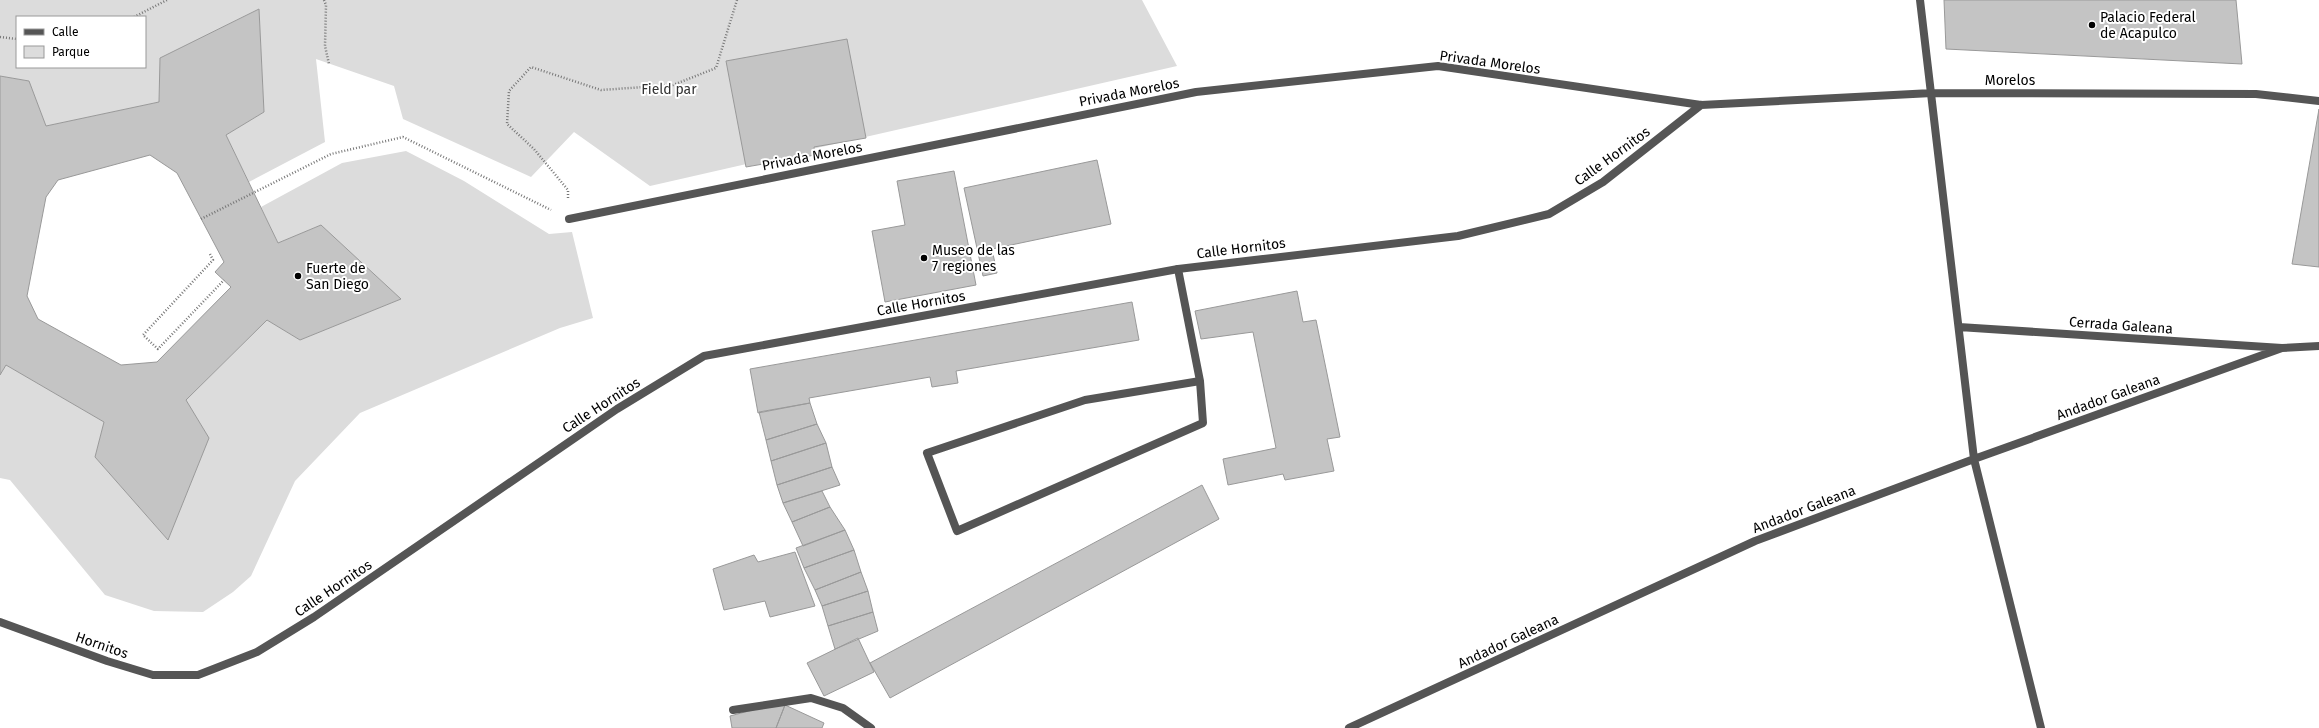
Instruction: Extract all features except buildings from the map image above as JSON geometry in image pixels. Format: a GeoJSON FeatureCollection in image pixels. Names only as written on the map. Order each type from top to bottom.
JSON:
{"type":"FeatureCollection","features":[{"type":"Feature","properties":{"kind":"street"},"geometry":{"type":"LineString","coordinates":[[1920,0],[1974,459],[2041,728]]}},
{"type":"Feature","properties":{"kind":"street","name":"Privada Morelos"},"geometry":{"type":"LineString","coordinates":[[569,219],[1196,92],[1438,66],[1701,105]]}},
{"type":"Feature","properties":{"kind":"street","name":"Morelos"},"geometry":{"type":"LineString","coordinates":[[1701,105],[1932,93],[2256,94],[2319,101]]}},
{"type":"Feature","properties":{"kind":"street","name":"Calle Hornitos"},"geometry":{"type":"LineString","coordinates":[[198,674],[257,652],[314,617],[617,409],[704,356],[1178,269],[1458,236],[1549,214],[1603,182],[1701,105]]}},
{"type":"Feature","properties":{"kind":"street"},"geometry":{"type":"LineString","coordinates":[[1178,269],[1200,381],[1203,423],[957,531],[927,453],[1085,400],[1200,381]]}},
{"type":"Feature","properties":{"kind":"street","name":"Cerrada Galeana"},"geometry":{"type":"LineString","coordinates":[[1959,327],[2282,348]]}},
{"type":"Feature","properties":{"kind":"street"},"geometry":{"type":"LineString","coordinates":[[2282,348],[2319,346]]}},
{"type":"Feature","properties":{"kind":"street","name":"Andador Galeana"},"geometry":{"type":"LineString","coordinates":[[1349,728],[1755,541],[1974,459],[2282,348]]}},
{"type":"Feature","properties":{"kind":"street","name":"Hornitos"},"geometry":{"type":"LineString","coordinates":[[0,622],[107,661],[153,675],[198,674]]}},
{"type":"Feature","properties":{"kind":"street"},"geometry":{"type":"LineString","coordinates":[[733,710],[810,698],[843,708],[871,728]]}},
{"type":"Feature","properties":{"kind":"path"},"geometry":{"type":"LineString","coordinates":[[136,16],[167,0]]}},
{"type":"Feature","properties":{"kind":"path"},"geometry":{"type":"LineString","coordinates":[[324,0],[326,5],[326,46],[329,64]]}},
{"type":"Feature","properties":{"kind":"path"},"geometry":{"type":"LineString","coordinates":[[201,219],[331,154],[403,137],[569,219],[568,190],[534,150],[507,124],[509,91],[531,66],[601,90],[673,86],[716,68],[738,0]]}},
{"type":"Feature","properties":{"kind":"path"},"geometry":{"type":"LineString","coordinates":[[0,37],[16,39]]}},
{"type":"Feature","properties":{"kind":"path"},"geometry":{"type":"LineString","coordinates":[[210,254],[213,260],[143,335],[158,349],[224,280]]}},
{"type":"Feature","properties":{"kind":"green space","name":"Field par"},"geometry":{"type":"Polygon","coordinates":[[[0,0],[1142,0],[1177,66],[650,186],[574,132],[531,177],[403,119],[394,86],[316,59],[325,142],[249,182],[226,135],[264,112],[259,9],[160,58],[159,102],[46,126],[29,81],[0,76],[0,0]]]}},
{"type":"Feature","properties":{"kind":"green space"},"geometry":{"type":"Polygon","coordinates":[[[406,151],[464,181],[549,234],[572,232],[593,318],[560,328],[360,413],[295,481],[251,576],[233,592],[203,612],[154,611],[105,595],[10,480],[0,478],[0,375],[6,365],[104,422],[95,457],[168,540],[209,438],[186,400],[267,320],[300,340],[401,299],[321,225],[278,243],[261,207],[342,163],[406,151]]]}},
{"type":"Feature","properties":{"kind":"place","name":"Palacio Federal de Acapulco"},"geometry":{"type":"Point","coordinates":[2092,25]}},
{"type":"Feature","properties":{"kind":"place","name":"Museo de las 7 regiones"},"geometry":{"type":"Point","coordinates":[924,258]}},
{"type":"Feature","properties":{"kind":"place","name":"Fuerte de San Diego"},"geometry":{"type":"Point","coordinates":[298,276]}}]}
